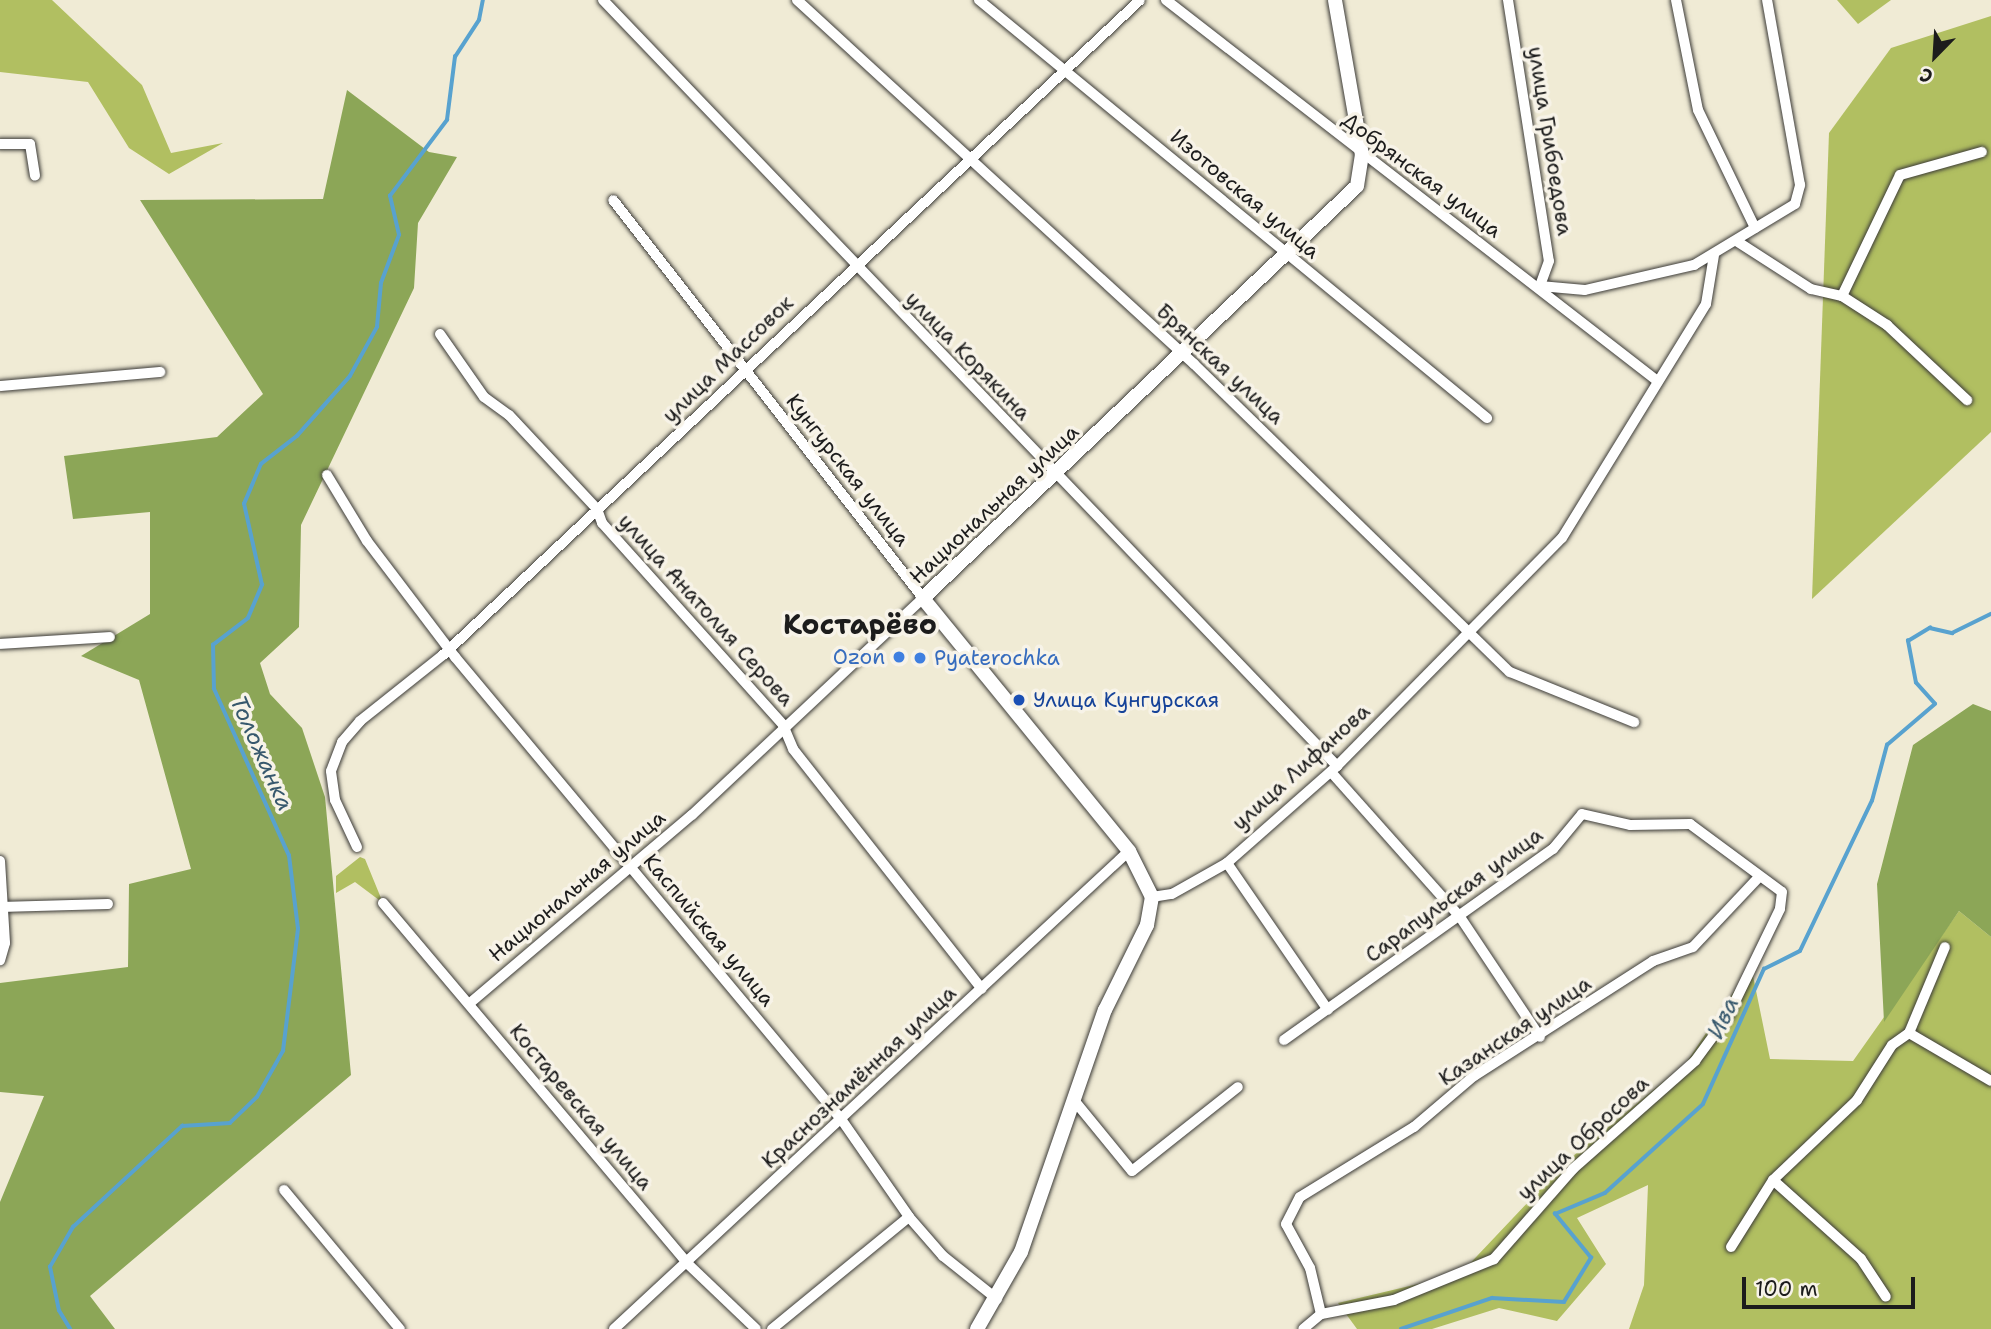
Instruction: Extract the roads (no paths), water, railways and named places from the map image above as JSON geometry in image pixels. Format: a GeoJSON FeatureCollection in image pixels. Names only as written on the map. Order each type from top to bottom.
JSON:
{"type":"FeatureCollection","features":[{"type":"Feature","properties":{"kind":"street","name":"улица Корякина"},"geometry":{"type":"LineString","coordinates":[[603,0],[1334,769],[1460,917],[1540,1037]]}},
{"type":"Feature","properties":{"kind":"street","name":"Брянская улица"},"geometry":{"type":"LineString","coordinates":[[797,0],[970,156],[1183,355],[1510,672],[1634,722]]}},
{"type":"Feature","properties":{"kind":"street","name":"Изотовская улица"},"geometry":{"type":"LineString","coordinates":[[979,0],[1487,418]]}},
{"type":"Feature","properties":{"kind":"street","name":"улица Массовок"},"geometry":{"type":"LineString","coordinates":[[357,846],[335,800],[331,771],[342,742],[597,509],[742,368],[1140,0]]}},
{"type":"Feature","properties":{"kind":"street","name":"Добрянская улица"},"geometry":{"type":"LineString","coordinates":[[1166,0],[1362,155],[1540,286],[1656,380]]}},
{"type":"Feature","properties":{"kind":"street"},"geometry":{"type":"LineString","coordinates":[[1335,0],[1362,155]]}},
{"type":"Feature","properties":{"kind":"street","name":"улица Грибоедова"},"geometry":{"type":"LineString","coordinates":[[1508,0],[1549,261],[1540,286]]}},
{"type":"Feature","properties":{"kind":"street"},"geometry":{"type":"LineString","coordinates":[[1676,0],[1698,110],[1755,228]]}},
{"type":"Feature","properties":{"kind":"street"},"geometry":{"type":"LineString","coordinates":[[1540,286],[1585,290],[1714,255],[1795,204],[1800,185],[1767,0]]}},
{"type":"Feature","properties":{"kind":"street"},"geometry":{"type":"LineString","coordinates":[[0,144],[30,144],[35,176]]}},
{"type":"Feature","properties":{"kind":"street"},"geometry":{"type":"LineString","coordinates":[[1842,296],[1900,175],[1982,152]]}},
{"type":"Feature","properties":{"kind":"street","name":"Национальная улица"},"geometry":{"type":"LineString","coordinates":[[470,1003],[633,868],[783,725],[1056,476],[1357,186],[1362,155]]}},
{"type":"Feature","properties":{"kind":"street","name":"Кунгурская улица"},"geometry":{"type":"LineString","coordinates":[[613,201],[923,598],[1129,851],[1152,897]]}},
{"type":"Feature","properties":{"kind":"street"},"geometry":{"type":"LineString","coordinates":[[1738,242],[1811,289],[1842,296],[1887,325],[1967,400]]}},
{"type":"Feature","properties":{"kind":"street","name":"улица Лифанова"},"geometry":{"type":"LineString","coordinates":[[1152,897],[1172,894],[1227,863],[1334,769],[1471,635],[1562,538],[1656,380],[1706,304],[1714,255]]}},
{"type":"Feature","properties":{"kind":"street","name":"улица Анатолия Серова"},"geometry":{"type":"LineString","coordinates":[[440,334],[484,397],[509,415],[597,509],[629,555],[783,725],[793,749],[982,989]]}},
{"type":"Feature","properties":{"kind":"street"},"geometry":{"type":"LineString","coordinates":[[0,386],[160,372]]}},
{"type":"Feature","properties":{"kind":"street","name":"Каспийская улица"},"geometry":{"type":"LineString","coordinates":[[327,475],[367,541],[841,1119],[909,1217],[997,1299]]}},
{"type":"Feature","properties":{"kind":"street"},"geometry":{"type":"LineString","coordinates":[[0,644],[110,637]]}},
{"type":"Feature","properties":{"kind":"street","name":"Сарапульская улица"},"geometry":{"type":"LineString","coordinates":[[1284,1040],[1553,849],[1582,814],[1630,825],[1690,824],[1759,877]]}},
{"type":"Feature","properties":{"kind":"street","name":"Краснознамённая улица"},"geometry":{"type":"LineString","coordinates":[[614,1329],[1129,851]]}},
{"type":"Feature","properties":{"kind":"street"},"geometry":{"type":"LineString","coordinates":[[0,861],[0,960]]}},
{"type":"Feature","properties":{"kind":"street"},"geometry":{"type":"LineString","coordinates":[[1227,863],[1328,1010]]}},
{"type":"Feature","properties":{"kind":"street","name":"Казанская улица"},"geometry":{"type":"LineString","coordinates":[[1321,1314],[1288,1214],[1300,1197],[1414,1127],[1474,1076],[1540,1037],[1653,961],[1693,947],[1759,877]]}},
{"type":"Feature","properties":{"kind":"street","name":"улица Обросова"},"geometry":{"type":"LineString","coordinates":[[1303,1329],[1321,1314],[1394,1300],[1494,1258],[1573,1169],[1695,1061],[1728,1016],[1780,909],[1782,892],[1759,877]]}},
{"type":"Feature","properties":{"kind":"street"},"geometry":{"type":"LineString","coordinates":[[977,1329],[997,1299],[1021,1252],[1105,1010],[1147,925],[1152,897]]}},
{"type":"Feature","properties":{"kind":"street"},"geometry":{"type":"LineString","coordinates":[[1,906],[108,904]]}},
{"type":"Feature","properties":{"kind":"street","name":"Костаревская улица"},"geometry":{"type":"LineString","coordinates":[[383,904],[470,1003],[687,1263],[756,1329]]}},
{"type":"Feature","properties":{"kind":"street"},"geometry":{"type":"LineString","coordinates":[[1731,1247],[1773,1180],[1857,1100],[1892,1045],[1909,1033],[1945,947]]}},
{"type":"Feature","properties":{"kind":"street"},"geometry":{"type":"LineString","coordinates":[[1909,1033],[1991,1081]]}},
{"type":"Feature","properties":{"kind":"street"},"geometry":{"type":"LineString","coordinates":[[1073,1099],[1132,1171],[1238,1087]]}},
{"type":"Feature","properties":{"kind":"street"},"geometry":{"type":"LineString","coordinates":[[1773,1180],[1861,1259],[1886,1297]]}},
{"type":"Feature","properties":{"kind":"street"},"geometry":{"type":"LineString","coordinates":[[284,1190],[400,1329]]}},
{"type":"Feature","properties":{"kind":"street"},"geometry":{"type":"LineString","coordinates":[[772,1329],[909,1217]]}},
{"type":"Feature","properties":{"kind":"waterway","name":"Толожанка"},"geometry":{"type":"LineString","coordinates":[[70,1329],[59,1311],[50,1267],[73,1227],[182,1126],[230,1123],[257,1097],[283,1051],[298,929],[289,856],[214,689],[213,645],[248,618],[262,585],[244,504],[261,464],[297,436],[350,376],[377,327],[381,283],[399,235],[390,196],[447,120],[455,57],[479,20],[483,0]]}},
{"type":"Feature","properties":{"kind":"waterway","name":"Ива"},"geometry":{"type":"LineString","coordinates":[[1401,1329],[1492,1298],[1564,1302],[1591,1258],[1555,1214],[1605,1193],[1703,1104],[1764,969],[1800,951],[1872,801],[1887,745],[1935,704],[1916,683],[1908,641],[1930,628],[1952,633],[1991,614]]}},
{"type":"Feature","properties":{"kind":"place","name":"Ozon"},"geometry":{"type":"Point","coordinates":[899,657]}},
{"type":"Feature","properties":{"kind":"place","name":"Pyaterochka"},"geometry":{"type":"Point","coordinates":[920,658]}},
{"type":"Feature","properties":{"kind":"place","name":"Улица Кунгурская"},"geometry":{"type":"Point","coordinates":[1019,700]}},
{"type":"Feature","properties":{"kind":"district","name":"Костарёво"},"geometry":{"type":"Point","coordinates":[860,624]}}]}
